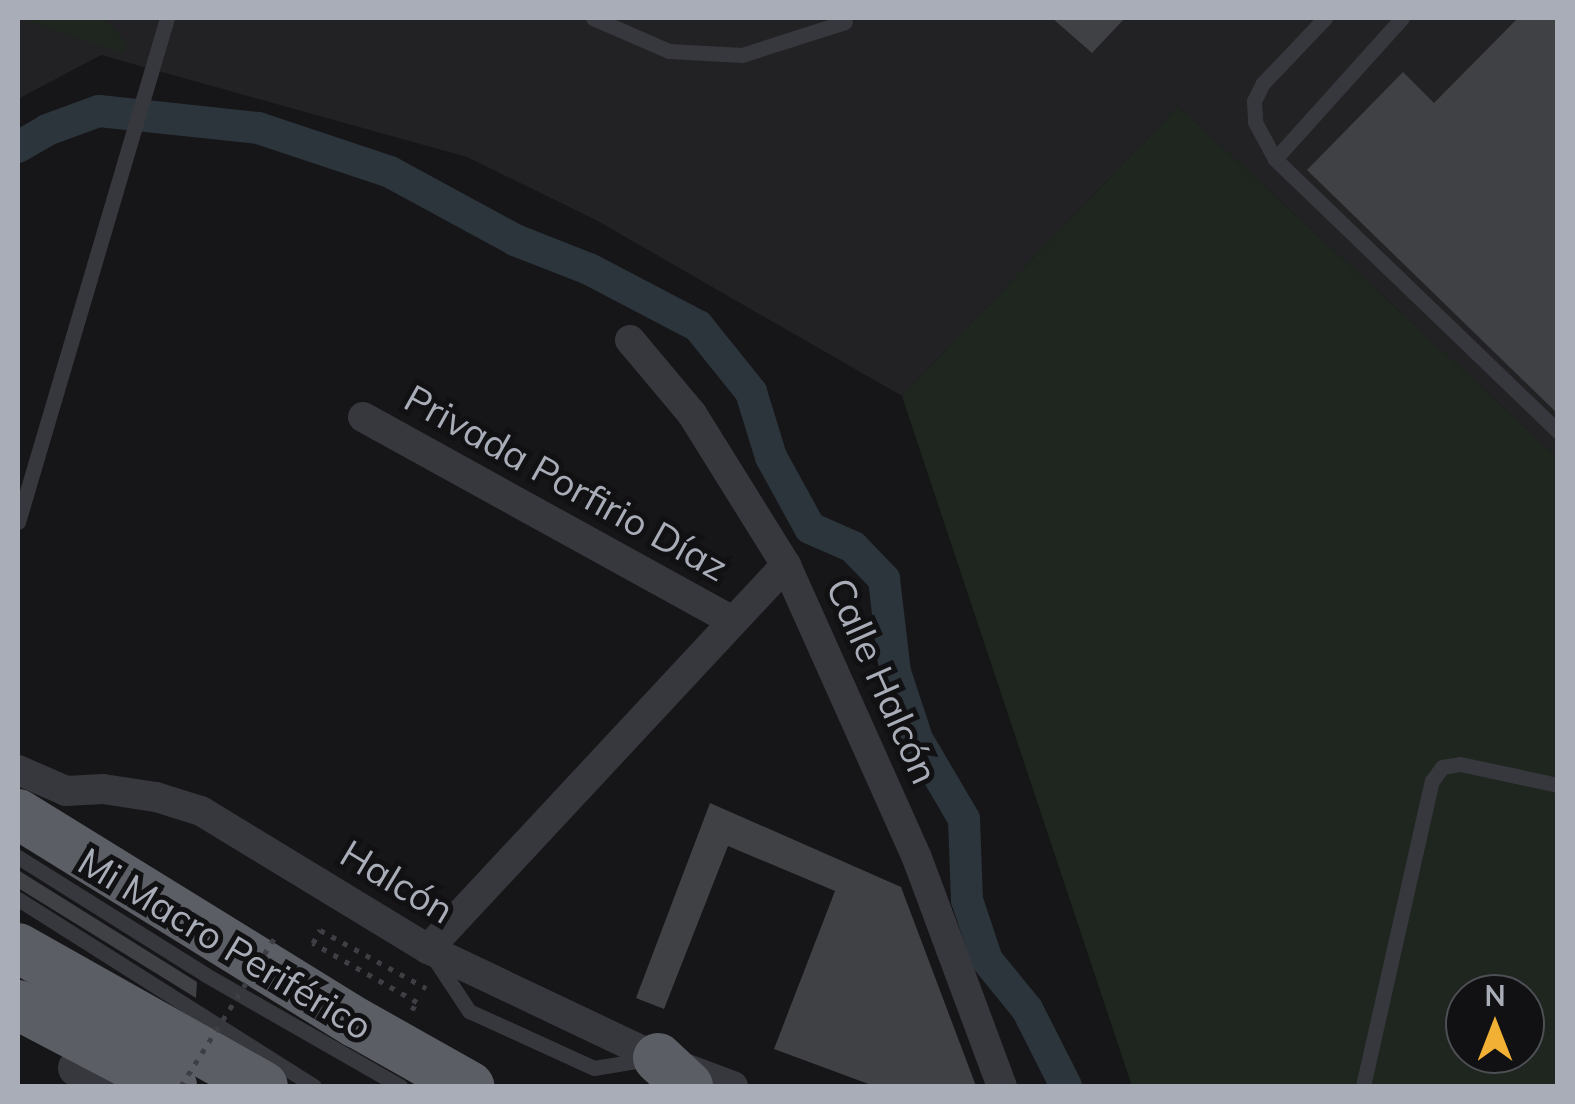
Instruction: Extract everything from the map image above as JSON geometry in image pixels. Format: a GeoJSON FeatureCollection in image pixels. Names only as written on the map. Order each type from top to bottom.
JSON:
{"type":"FeatureCollection","features":[{"type":"Feature","properties":{"kind":"highway"},"geometry":{"type":"LineString","coordinates":[[18,814],[341,1014],[470,1086]]}},
{"type":"Feature","properties":{"kind":"highway"},"geometry":{"type":"LineString","coordinates":[[18,948],[263,1086]]}},
{"type":"Feature","properties":{"kind":"highway"},"geometry":{"type":"LineString","coordinates":[[18,1006],[172,1086]]}},
{"type":"Feature","properties":{"kind":"highway"},"geometry":{"type":"LineString","coordinates":[[18,1021],[94,1077]]}},
{"type":"Feature","properties":{"kind":"highway"},"geometry":{"type":"LineString","coordinates":[[18,1035],[94,1077]]}},
{"type":"Feature","properties":{"kind":"highway"},"geometry":{"type":"LineString","coordinates":[[18,1043],[94,1077]]}},
{"type":"Feature","properties":{"kind":"street","name":"Calle Halcón"},"geometry":{"type":"LineString","coordinates":[[630,340],[692,414],[786,565],[917,858],[1002,1086]]}},
{"type":"Feature","properties":{"kind":"street","name":"Privada Porfirio Díaz"},"geometry":{"type":"LineString","coordinates":[[363,417],[730,620]]}},
{"type":"Feature","properties":{"kind":"street"},"geometry":{"type":"LineString","coordinates":[[428,949],[730,620],[786,565]]}},
{"type":"Feature","properties":{"kind":"street","name":"Halcón"},"geometry":{"type":"LineString","coordinates":[[18,770],[66,791],[103,789],[138,794],[201,811],[428,949],[673,1072],[733,1086]]}},
{"type":"Feature","properties":{"kind":"lane"},"geometry":{"type":"LineString","coordinates":[[18,522],[167,18]]}},
{"type":"Feature","properties":{"kind":"lane"},"geometry":{"type":"LineString","coordinates":[[594,18],[668,51],[742,55],[845,22]]}},
{"type":"Feature","properties":{"kind":"lane"},"geometry":{"type":"LineString","coordinates":[[1325,18],[1263,83],[1254,101],[1256,122],[1275,159],[1558,431]]}},
{"type":"Feature","properties":{"kind":"lane"},"geometry":{"type":"LineString","coordinates":[[1275,159],[1402,18]]}},
{"type":"Feature","properties":{"kind":"lane"},"geometry":{"type":"LineString","coordinates":[[1362,1086],[1432,782],[1442,767],[1460,764],[1558,785]]}},
{"type":"Feature","properties":{"kind":"lane","name":"Mi Macro Periférico"},"geometry":{"type":"LineString","coordinates":[[18,856],[206,975],[400,1086]]}},
{"type":"Feature","properties":{"kind":"lane","name":"Mi Macro Periférico"},"geometry":{"type":"LineString","coordinates":[[18,899],[314,1086]]}},
{"type":"Feature","properties":{"kind":"lane"},"geometry":{"type":"LineString","coordinates":[[428,949],[469,1011],[594,1068],[673,1072]]}},
{"type":"Feature","properties":{"kind":"path"},"geometry":{"type":"LineString","coordinates":[[320,930],[469,1011]]}},
{"type":"Feature","properties":{"kind":"path"},"geometry":{"type":"LineString","coordinates":[[182,1086],[274,939]]}},
{"type":"Feature","properties":{"kind":"shaded area"},"geometry":{"type":"Polygon","coordinates":[[[18,18],[1557,18],[1557,457],[1178,106],[902,396],[596,220],[467,157],[101,55],[18,99],[18,18]]]}},
{"type":"Feature","properties":{"kind":"shaded area"},"geometry":{"type":"Polygon","coordinates":[[[18,18],[103,18],[127,43],[123,54],[18,18]]]}},
{"type":"Feature","properties":{"kind":"shaded area"},"geometry":{"type":"Polygon","coordinates":[[[1178,106],[1557,457],[1557,1086],[1132,1086],[902,396],[1178,106]]]}},
{"type":"Feature","properties":{"kind":"building"},"geometry":{"type":"Polygon","coordinates":[[[1052,18],[1125,18],[1092,53],[1052,18]]]}},
{"type":"Feature","properties":{"kind":"building"},"geometry":{"type":"Polygon","coordinates":[[[1518,18],[1558,18],[1558,414],[1307,170],[1403,72],[1434,103],[1518,18]]]}},
{"type":"Feature","properties":{"kind":"building"},"geometry":{"type":"Polygon","coordinates":[[[710,803],[901,887],[976,1086],[874,1086],[774,1049],[835,891],[728,846],[664,1009],[636,998],[710,803]]]}},
{"type":"Feature","properties":{"kind":"building"},"geometry":{"type":"Polygon","coordinates":[[[18,870],[197,982],[196,998],[18,888],[18,870]]]}},
{"type":"Feature","properties":{"kind":"waterway"},"geometry":{"type":"LineString","coordinates":[[18,147],[47,130],[99,111],[258,128],[390,172],[515,240],[589,269],[698,326],[751,392],[771,457],[810,528],[853,547],[884,579],[895,672],[917,739],[964,819],[967,900],[987,960],[1027,1009],[1066,1086]]}}]}
